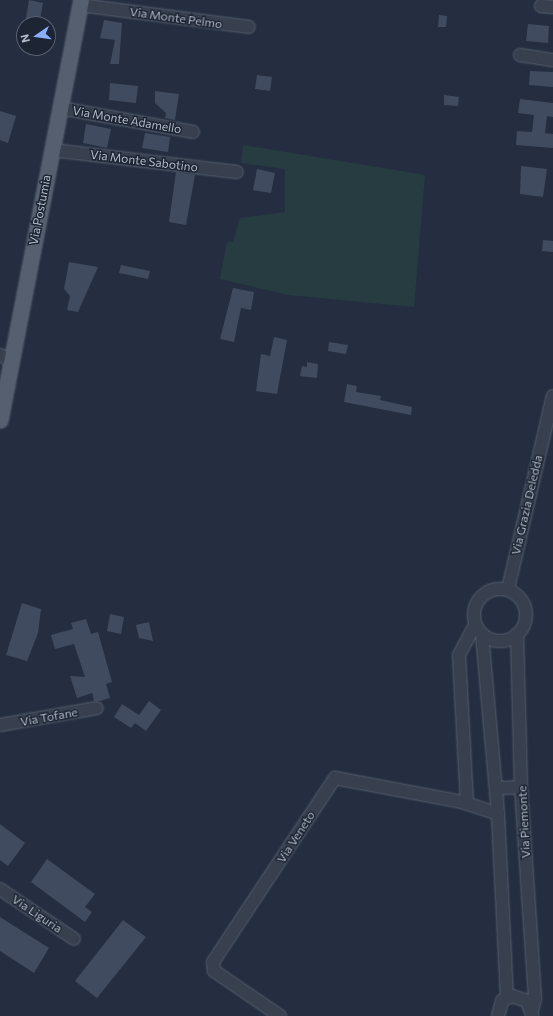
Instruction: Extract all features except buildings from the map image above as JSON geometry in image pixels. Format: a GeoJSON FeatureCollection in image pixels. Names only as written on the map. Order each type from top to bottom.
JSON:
{"type":"FeatureCollection","features":[{"type":"Feature","properties":{"kind":"main road","name":"Via Postumia"},"geometry":{"type":"LineString","coordinates":[[0,418],[6,358],[52,150],[81,2]]}},
{"type":"Feature","properties":{"kind":"street","name":"Via Monte Pelmo"},"geometry":{"type":"LineString","coordinates":[[81,2],[248,27]]}},
{"type":"Feature","properties":{"kind":"street"},"geometry":{"type":"LineString","coordinates":[[520,55],[553,60]]}},
{"type":"Feature","properties":{"kind":"street","name":"Via Monte Adamello"},"geometry":{"type":"LineString","coordinates":[[60,108],[193,132]]}},
{"type":"Feature","properties":{"kind":"street","name":"Via Monte Sabotino"},"geometry":{"type":"LineString","coordinates":[[52,150],[237,172]]}},
{"type":"Feature","properties":{"kind":"street","name":"Via Grazia Deledda"},"geometry":{"type":"LineString","coordinates":[[508,589],[553,396]]}},
{"type":"Feature","properties":{"kind":"street","name":"Via Piemonte"},"geometry":{"type":"LineString","coordinates":[[508,589],[524,605],[525,621],[517,634],[521,787],[535,999],[532,1013],[522,998],[507,998],[498,814],[477,600],[491,590],[508,589]]}},
{"type":"Feature","properties":{"kind":"street"},"geometry":{"type":"LineString","coordinates":[[467,803],[459,655],[479,630],[503,641],[517,634]]}},
{"type":"Feature","properties":{"kind":"street","name":"Via Tofane"},"geometry":{"type":"LineString","coordinates":[[0,725],[97,708]]}},
{"type":"Feature","properties":{"kind":"street","name":"Via Veneto"},"geometry":{"type":"LineString","coordinates":[[280,1016],[214,971],[214,962],[335,778],[467,803],[498,814]]}},
{"type":"Feature","properties":{"kind":"street"},"geometry":{"type":"LineString","coordinates":[[496,788],[521,787]]}},
{"type":"Feature","properties":{"kind":"street","name":"Via Liguria"},"geometry":{"type":"LineString","coordinates":[[0,889],[74,940]]}},
{"type":"Feature","properties":{"kind":"street"},"geometry":{"type":"LineString","coordinates":[[498,1016],[499,1006],[507,998]]}},
{"type":"Feature","properties":{"kind":"green space"},"geometry":{"type":"Polygon","coordinates":[[[243,145],[425,175],[414,307],[289,295],[220,279],[227,241],[233,242],[240,218],[285,212],[285,169],[241,163],[243,145]]]}}]}
